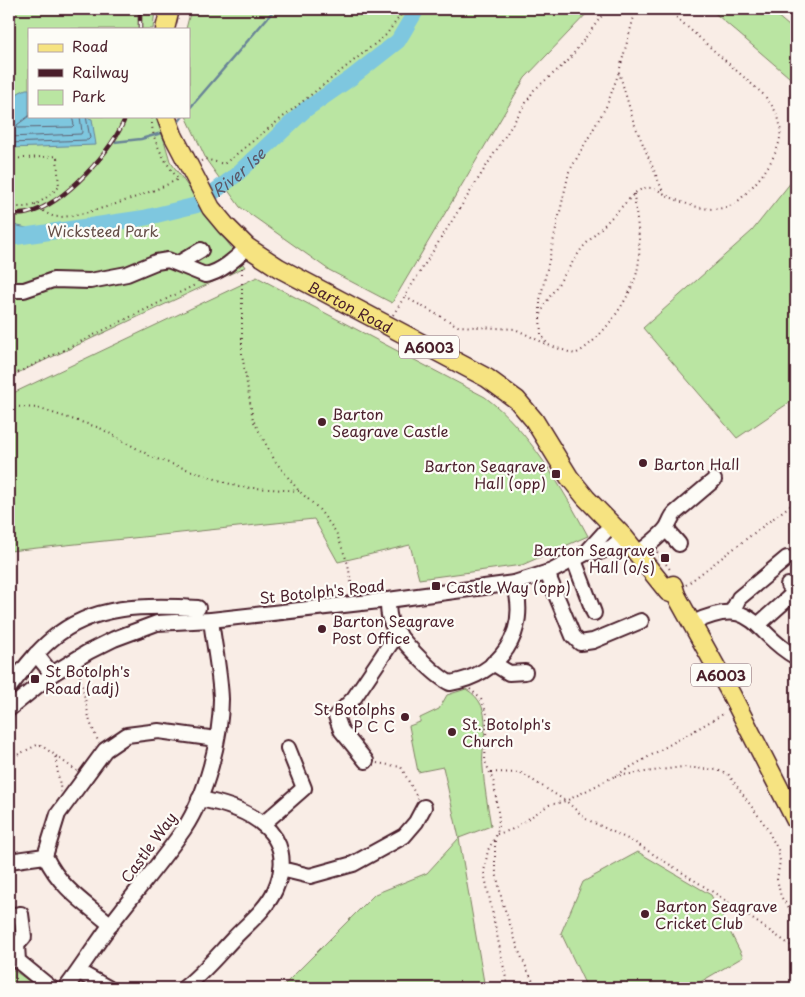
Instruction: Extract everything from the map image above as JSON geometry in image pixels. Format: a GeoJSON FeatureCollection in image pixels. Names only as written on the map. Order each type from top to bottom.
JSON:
{"type":"FeatureCollection","features":[{"type":"Feature","properties":{"kind":"main road"},"geometry":{"type":"LineString","coordinates":[[165,28],[170,9]]}},
{"type":"Feature","properties":{"kind":"main road","name":"Barton Road"},"geometry":{"type":"LineString","coordinates":[[168,120],[186,173],[200,187],[244,255],[280,268],[487,378],[516,400],[534,420],[569,477],[586,498],[618,530],[633,540],[640,552],[670,580],[679,592],[693,623],[796,821]]}},
{"type":"Feature","properties":{"kind":"street"},"geometry":{"type":"LineString","coordinates":[[180,263],[201,250]]}},
{"type":"Feature","properties":{"kind":"street"},"geometry":{"type":"LineString","coordinates":[[9,290],[24,290],[53,280],[90,280],[128,274],[162,260],[180,263],[199,273],[211,274],[244,255]]}},
{"type":"Feature","properties":{"kind":"street"},"geometry":{"type":"LineString","coordinates":[[640,552],[666,528],[670,518],[714,480]]}},
{"type":"Feature","properties":{"kind":"street"},"geometry":{"type":"LineString","coordinates":[[666,528],[679,544]]}},
{"type":"Feature","properties":{"kind":"street","name":"St Botolph's Road"},"geometry":{"type":"LineString","coordinates":[[9,709],[52,674],[77,659],[114,639],[157,623],[211,620],[354,604],[514,583],[547,573],[580,557],[618,530]]}},
{"type":"Feature","properties":{"kind":"street"},"geometry":{"type":"LineString","coordinates":[[580,557],[594,613]]}},
{"type":"Feature","properties":{"kind":"street"},"geometry":{"type":"LineString","coordinates":[[732,612],[739,598],[787,558]]}},
{"type":"Feature","properties":{"kind":"street"},"geometry":{"type":"LineString","coordinates":[[547,573],[573,636],[580,643],[593,642],[641,621]]}},
{"type":"Feature","properties":{"kind":"street"},"geometry":{"type":"LineString","coordinates":[[388,600],[390,618],[399,634],[442,679],[450,684],[460,682],[493,663],[506,650],[515,630],[520,607],[514,583]]}},
{"type":"Feature","properties":{"kind":"street"},"geometry":{"type":"LineString","coordinates":[[759,624],[795,592],[788,585]]}},
{"type":"Feature","properties":{"kind":"street"},"geometry":{"type":"LineString","coordinates":[[154,606],[157,623]]}},
{"type":"Feature","properties":{"kind":"street"},"geometry":{"type":"LineString","coordinates":[[9,688],[36,654],[75,622],[101,613],[133,607],[198,608]]}},
{"type":"Feature","properties":{"kind":"street"},"geometry":{"type":"LineString","coordinates":[[693,623],[713,613],[732,612],[759,624],[787,652],[796,657]]}},
{"type":"Feature","properties":{"kind":"street","name":"Castle Way"},"geometry":{"type":"LineString","coordinates":[[66,988],[185,828],[208,776],[216,739],[221,699],[211,620]]}},
{"type":"Feature","properties":{"kind":"street"},"geometry":{"type":"LineString","coordinates":[[366,760],[341,730],[336,716],[354,698],[399,634]]}},
{"type":"Feature","properties":{"kind":"street"},"geometry":{"type":"LineString","coordinates":[[36,654],[52,674]]}},
{"type":"Feature","properties":{"kind":"street"},"geometry":{"type":"LineString","coordinates":[[493,663],[509,673],[525,672]]}},
{"type":"Feature","properties":{"kind":"street"},"geometry":{"type":"LineString","coordinates":[[111,925],[68,891],[53,872],[45,856],[58,814],[103,752],[127,734],[159,731],[216,739]]}},
{"type":"Feature","properties":{"kind":"street"},"geometry":{"type":"LineString","coordinates":[[263,824],[304,788],[288,748]]}},
{"type":"Feature","properties":{"kind":"street"},"geometry":{"type":"LineString","coordinates":[[184,988],[264,908],[275,891],[282,864],[271,830],[254,816],[236,808],[199,798]]}},
{"type":"Feature","properties":{"kind":"street"},"geometry":{"type":"LineString","coordinates":[[281,869],[310,876],[353,864],[404,836],[416,822],[424,807]]}},
{"type":"Feature","properties":{"kind":"street"},"geometry":{"type":"LineString","coordinates":[[9,861],[45,856]]}},
{"type":"Feature","properties":{"kind":"street"},"geometry":{"type":"LineString","coordinates":[[9,916],[21,914],[24,937],[13,944],[18,961],[51,988]]}},
{"type":"Feature","properties":{"kind":"street"},"geometry":{"type":"LineString","coordinates":[[79,972],[108,988]]}},
{"type":"Feature","properties":{"kind":"path"},"geometry":{"type":"LineString","coordinates":[[35,205],[44,212],[58,217],[110,206],[186,173],[205,159],[224,164],[386,35],[405,9]]}},
{"type":"Feature","properties":{"kind":"path"},"geometry":{"type":"LineString","coordinates":[[390,320],[534,90],[568,61],[607,9]]}},
{"type":"Feature","properties":{"kind":"path"},"geometry":{"type":"LineString","coordinates":[[548,345],[541,334],[540,300],[570,172],[608,105],[636,9]]}},
{"type":"Feature","properties":{"kind":"path"},"geometry":{"type":"LineString","coordinates":[[540,317],[546,304],[582,248],[639,190],[650,188],[702,208],[720,208],[737,202],[763,175],[774,158],[781,124],[778,112],[764,95],[667,9]]}},
{"type":"Feature","properties":{"kind":"path"},"geometry":{"type":"LineString","coordinates":[[619,72],[634,123],[664,194]]}},
{"type":"Feature","properties":{"kind":"path"},"geometry":{"type":"LineString","coordinates":[[153,118],[151,127],[157,143],[186,173]]}},
{"type":"Feature","properties":{"kind":"path"},"geometry":{"type":"LineString","coordinates":[[9,159],[57,156],[59,187],[35,205],[24,208],[9,206]]}},
{"type":"Feature","properties":{"kind":"path"},"geometry":{"type":"LineString","coordinates":[[405,297],[458,326],[515,328],[548,345],[575,354],[586,349],[598,338],[629,291],[638,266],[638,235],[634,194]]}},
{"type":"Feature","properties":{"kind":"path"},"geometry":{"type":"LineString","coordinates":[[244,255],[242,354],[253,420],[275,461],[299,491],[318,508],[336,532],[348,564],[354,604]]}},
{"type":"Feature","properties":{"kind":"path"},"geometry":{"type":"LineString","coordinates":[[9,377],[200,283],[211,274]]}},
{"type":"Feature","properties":{"kind":"path"},"geometry":{"type":"LineString","coordinates":[[9,406],[37,408],[100,428],[154,458],[239,487],[299,491]]}},
{"type":"Feature","properties":{"kind":"path"},"geometry":{"type":"LineString","coordinates":[[679,592],[796,501]]}},
{"type":"Feature","properties":{"kind":"path"},"geometry":{"type":"LineString","coordinates":[[77,659],[90,722],[103,752]]}},
{"type":"Feature","properties":{"kind":"path"},"geometry":{"type":"LineString","coordinates":[[460,682],[473,691],[484,705],[488,720],[485,761],[491,772],[499,819],[497,834],[488,850],[484,872],[508,988]]}},
{"type":"Feature","properties":{"kind":"path"},"geometry":{"type":"LineString","coordinates":[[497,834],[511,830],[549,805],[566,801],[616,776],[729,710]]}},
{"type":"Feature","properties":{"kind":"path"},"geometry":{"type":"LineString","coordinates":[[9,759],[39,744],[85,777]]}},
{"type":"Feature","properties":{"kind":"path"},"geometry":{"type":"LineString","coordinates":[[55,755],[64,807]]}},
{"type":"Feature","properties":{"kind":"path"},"geometry":{"type":"LineString","coordinates":[[366,760],[401,768],[418,800],[424,807]]}},
{"type":"Feature","properties":{"kind":"path"},"geometry":{"type":"LineString","coordinates":[[616,776],[683,767],[728,774],[765,825],[778,850],[780,860],[777,879],[781,897],[796,917]]}},
{"type":"Feature","properties":{"kind":"path"},"geometry":{"type":"LineString","coordinates":[[491,772],[521,773],[566,801],[586,819],[634,842],[716,894],[796,949]]}},
{"type":"Feature","properties":{"kind":"path"},"geometry":{"type":"LineString","coordinates":[[495,838],[495,867],[502,901],[520,954],[536,988]]}},
{"type":"Feature","properties":{"kind":"green space","name":"Wicksteed Park"},"geometry":{"type":"Polygon","coordinates":[[[9,9],[155,9],[153,28],[28,28],[28,118],[158,118],[170,161],[245,267],[9,377],[9,9]]]}},
{"type":"Feature","properties":{"kind":"green space"},"geometry":{"type":"Polygon","coordinates":[[[191,9],[591,9],[525,78],[392,303],[329,270],[240,207],[207,161],[187,118],[190,118],[190,28],[186,28],[191,9]]]}},
{"type":"Feature","properties":{"kind":"green space"},"geometry":{"type":"Polygon","coordinates":[[[710,9],[769,9],[796,32],[796,83],[710,9]]]}},
{"type":"Feature","properties":{"kind":"green space"},"geometry":{"type":"Polygon","coordinates":[[[796,176],[796,398],[737,438],[643,328],[752,231],[796,176]]]}},
{"type":"Feature","properties":{"kind":"green space"},"geometry":{"type":"Polygon","coordinates":[[[257,277],[485,397],[501,410],[530,443],[556,480],[588,536],[522,565],[419,579],[410,545],[338,562],[314,519],[9,551],[9,395],[257,277]]]}},
{"type":"Feature","properties":{"kind":"green space"},"geometry":{"type":"Polygon","coordinates":[[[466,689],[476,697],[484,715],[483,768],[491,826],[459,838],[443,767],[418,772],[409,726],[420,722],[420,718],[439,709],[447,695],[466,689]]]}},
{"type":"Feature","properties":{"kind":"green space"},"geometry":{"type":"Polygon","coordinates":[[[459,838],[485,988],[281,988],[375,894],[427,873],[459,838]]]}},
{"type":"Feature","properties":{"kind":"green space","name":"Barton Seagrave Cricket Club"},"geometry":{"type":"Polygon","coordinates":[[[638,852],[711,895],[743,957],[690,988],[587,988],[561,933],[583,882],[638,852]]]}},
{"type":"Feature","properties":{"kind":"green space"},"geometry":{"type":"Polygon","coordinates":[[[9,967],[39,988],[9,988],[9,967]]]}},
{"type":"Feature","properties":{"kind":"water"},"geometry":{"type":"Polygon","coordinates":[[[28,89],[28,118],[92,119],[96,145],[9,148],[9,108],[14,104],[18,93],[28,89]]]}},
{"type":"Feature","properties":{"kind":"water"},"geometry":{"type":"Polygon","coordinates":[[[9,224],[27,228],[29,237],[18,241],[9,248],[9,224]]]}},
{"type":"Feature","properties":{"kind":"waterway"},"geometry":{"type":"LineString","coordinates":[[190,108],[275,9]]}},
{"type":"Feature","properties":{"kind":"waterway","name":"River Ise"},"geometry":{"type":"LineString","coordinates":[[9,238],[144,218],[197,205],[236,175],[305,110],[351,78],[398,41],[417,9]]}},
{"type":"Feature","properties":{"kind":"waterway"},"geometry":{"type":"LineString","coordinates":[[176,125],[181,118]]}},
{"type":"Feature","properties":{"kind":"waterway"},"geometry":{"type":"LineString","coordinates":[[114,142],[141,139],[165,132]]}},
{"type":"Feature","properties":{"kind":"railway"},"geometry":{"type":"LineString","coordinates":[[140,9],[140,28]]}},
{"type":"Feature","properties":{"kind":"railway"},"geometry":{"type":"LineString","coordinates":[[9,214],[26,214],[42,208],[72,187],[99,159],[120,130],[125,118]]}},
{"type":"Feature","properties":{"kind":"place","name":"Barton Seagrave Castle"},"geometry":{"type":"Point","coordinates":[322,422]}},
{"type":"Feature","properties":{"kind":"place","name":"Barton Hall"},"geometry":{"type":"Point","coordinates":[643,463]}},
{"type":"Feature","properties":{"kind":"place","name":"Barton Seagrave Hall (opp)"},"geometry":{"type":"Point","coordinates":[556,474]}},
{"type":"Feature","properties":{"kind":"place","name":"Barton Seagrave Hall (o/s)"},"geometry":{"type":"Point","coordinates":[665,558]}},
{"type":"Feature","properties":{"kind":"place","name":"Castle Way (opp)"},"geometry":{"type":"Point","coordinates":[436,586]}},
{"type":"Feature","properties":{"kind":"place","name":"Barton Seagrave Post Office"},"geometry":{"type":"Point","coordinates":[322,629]}},
{"type":"Feature","properties":{"kind":"place","name":"St Botolph's Road (adj)"},"geometry":{"type":"Point","coordinates":[35,679]}},
{"type":"Feature","properties":{"kind":"place","name":"St Botolphs P C C"},"geometry":{"type":"Point","coordinates":[405,717]}},
{"type":"Feature","properties":{"kind":"place","name":"St. Botolph's Church"},"geometry":{"type":"Point","coordinates":[452,732]}},
{"type":"Feature","properties":{"kind":"place","name":"Barton Seagrave Cricket Club"},"geometry":{"type":"Point","coordinates":[645,914]}}]}
